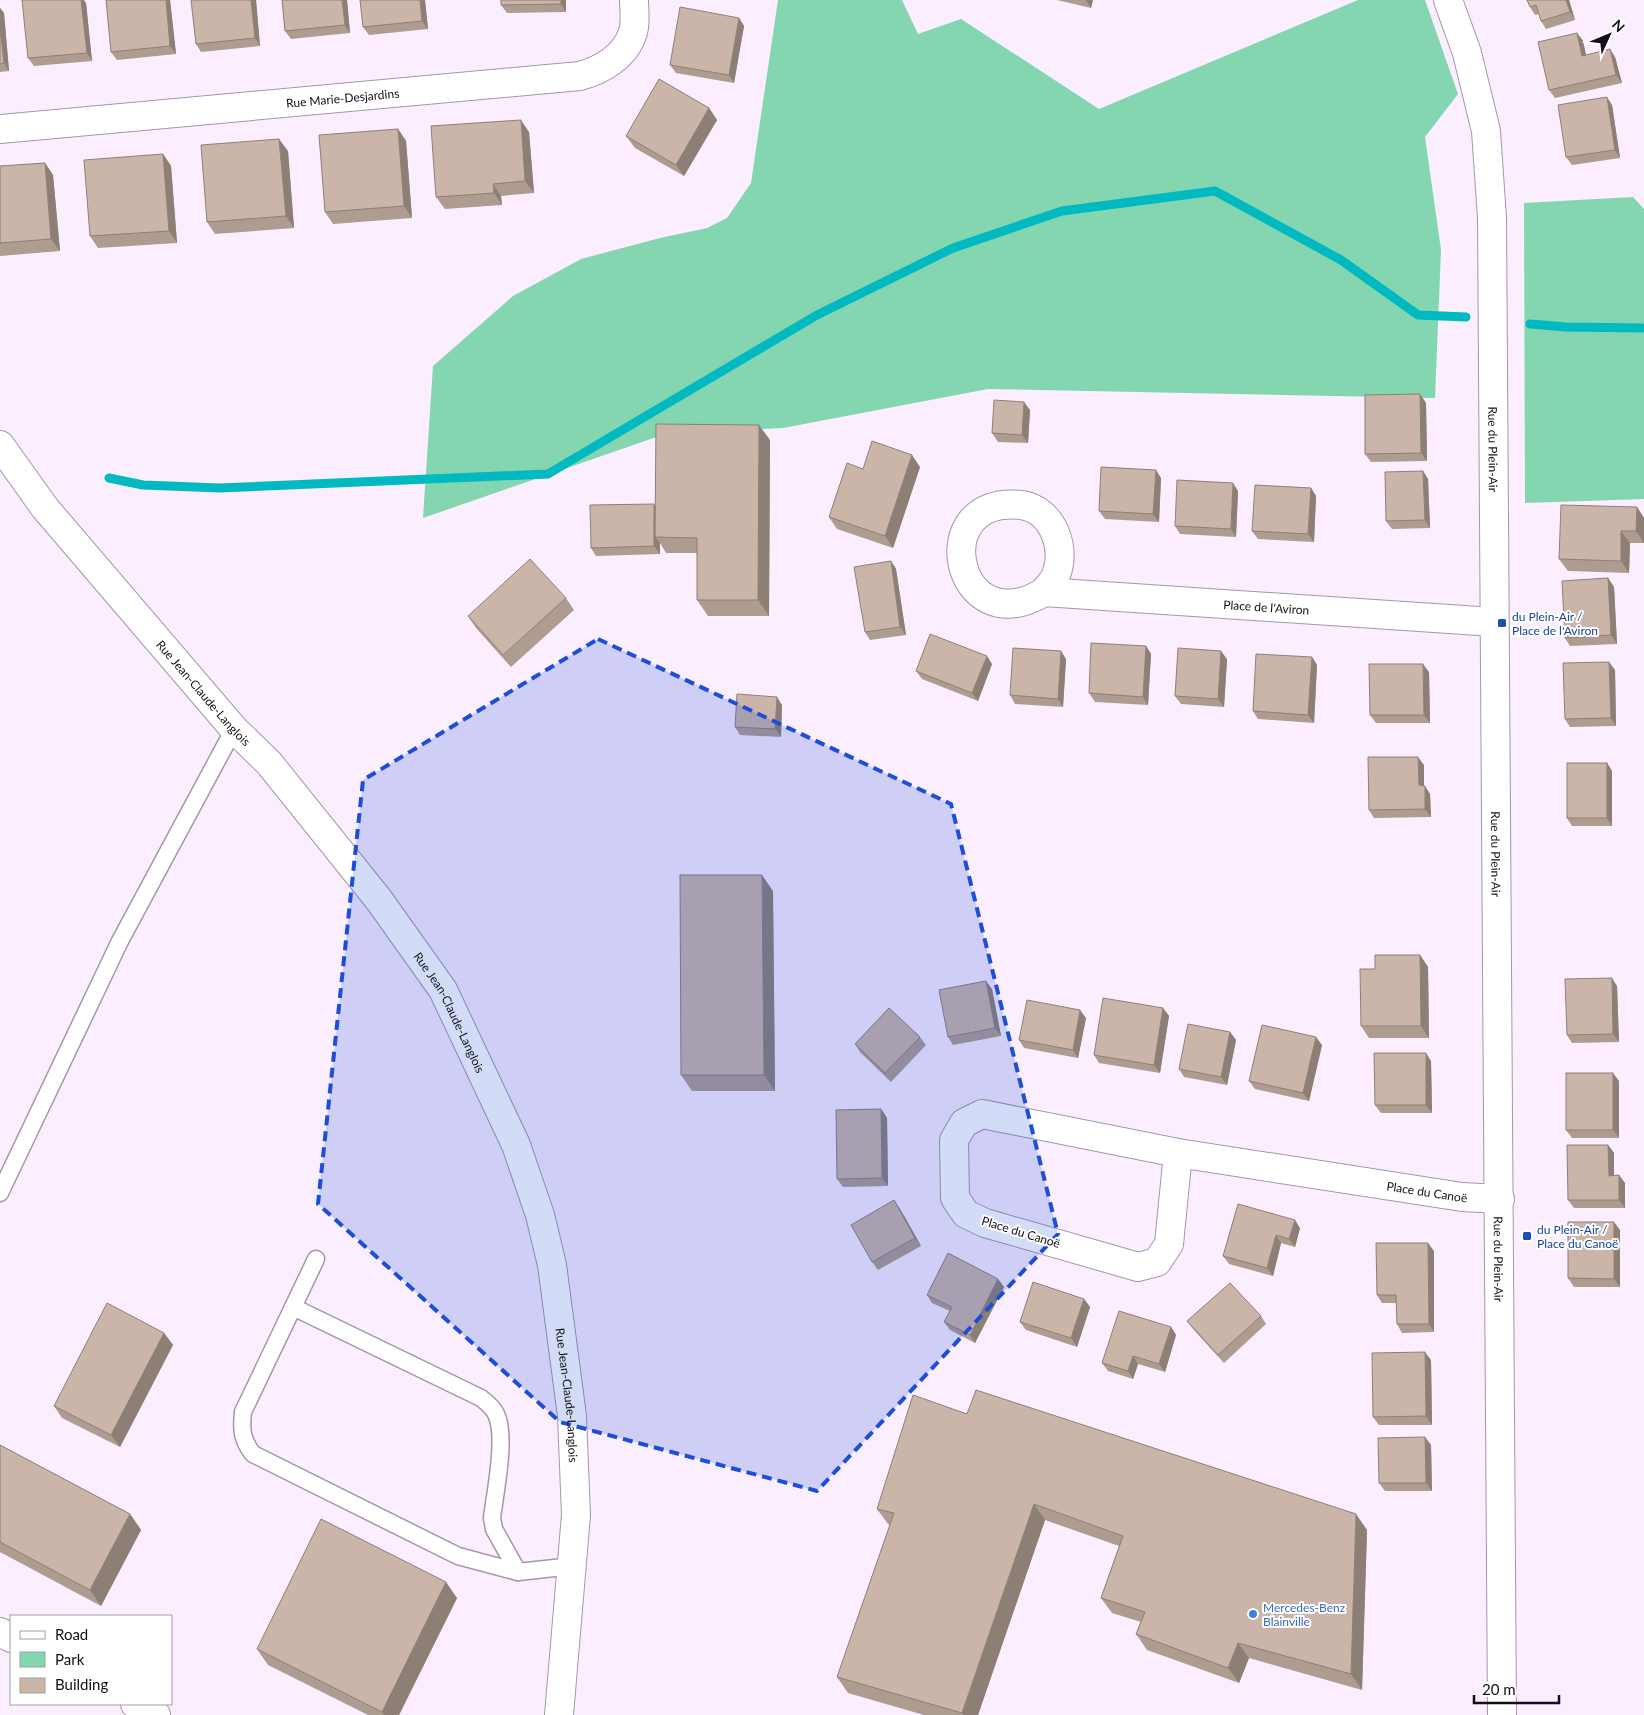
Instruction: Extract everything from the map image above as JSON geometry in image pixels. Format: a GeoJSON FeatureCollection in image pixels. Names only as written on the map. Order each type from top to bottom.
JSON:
{"type":"FeatureCollection","features":[{"type":"Feature","properties":{"kind":"street","name":"Rue Marie-Desjardins"},"geometry":{"type":"LineString","coordinates":[[0,129],[580,76],[595,72],[610,63],[623,51],[633,33],[634,0]]}},
{"type":"Feature","properties":{"kind":"street","name":"Rue du Plein-Air"},"geometry":{"type":"LineString","coordinates":[[1448,0],[1467,53],[1486,131],[1492,218],[1502,1715]]}},
{"type":"Feature","properties":{"kind":"street","name":"Rue Jean-Claude-Langlois"},"geometry":{"type":"LineString","coordinates":[[0,445],[45,508],[234,729],[269,764],[379,900],[443,990],[516,1145],[540,1215],[552,1265],[572,1416],[576,1515],[560,1715]]}},
{"type":"Feature","properties":{"kind":"street","name":"Place de l'Aviron"},"geometry":{"type":"LineString","coordinates":[[1044,592],[1494,622]]}},
{"type":"Feature","properties":{"kind":"street","name":"Place du Canoë"},"geometry":{"type":"LineString","coordinates":[[1178,1153],[1169,1244],[1157,1262],[1138,1267],[985,1223],[966,1214],[955,1198],[954,1140],[964,1122],[982,1114],[1178,1153],[1462,1197],[1500,1199]]}},
{"type":"Feature","properties":{"kind":"street"},"geometry":{"type":"LineString","coordinates":[[137,1705],[156,1715]]}},
{"type":"Feature","properties":{"kind":"lane"},"geometry":{"type":"LineString","coordinates":[[0,1193],[120,941],[234,729]]}},
{"type":"Feature","properties":{"kind":"lane"},"geometry":{"type":"LineString","coordinates":[[316,1259],[243,1412],[241,1428],[245,1444],[253,1454],[458,1556],[518,1572],[572,1566]]}},
{"type":"Feature","properties":{"kind":"lane"},"geometry":{"type":"LineString","coordinates":[[293,1307],[481,1398],[491,1406],[498,1416],[500,1451],[492,1518],[494,1529],[518,1572]]}},
{"type":"Feature","properties":{"kind":"highlighted area"},"geometry":{"type":"Polygon","coordinates":[[[598,639],[951,804],[1058,1234],[817,1491],[560,1422],[318,1204],[363,780],[598,639]]]}},
{"type":"Feature","properties":{"kind":"green space"},"geometry":{"type":"Polygon","coordinates":[[[778,0],[902,0],[918,34],[961,19],[1099,109],[1358,0],[1425,0],[1458,94],[1425,137],[1441,250],[1435,398],[988,389],[783,428],[668,433],[423,518],[433,366],[513,296],[581,259],[660,238],[707,228],[727,218],[751,183],[778,0]]]}},
{"type":"Feature","properties":{"kind":"green space"},"geometry":{"type":"Polygon","coordinates":[[[1633,197],[1644,209],[1644,499],[1525,503],[1524,203],[1633,197]]]}},
{"type":"Feature","properties":{"kind":"building"},"geometry":{"type":"Polygon","coordinates":[[[22,0],[81,0],[87,53],[28,58],[22,0]]]}},
{"type":"Feature","properties":{"kind":"building"},"geometry":{"type":"Polygon","coordinates":[[[106,0],[166,0],[170,46],[111,52],[106,0]]]}},
{"type":"Feature","properties":{"kind":"building"},"geometry":{"type":"Polygon","coordinates":[[[191,0],[251,0],[255,38],[196,44],[191,0]]]}},
{"type":"Feature","properties":{"kind":"building"},"geometry":{"type":"Polygon","coordinates":[[[282,0],[342,0],[345,25],[285,31],[282,0]]]}},
{"type":"Feature","properties":{"kind":"building"},"geometry":{"type":"Polygon","coordinates":[[[360,0],[420,0],[422,21],[363,27],[360,0]]]}},
{"type":"Feature","properties":{"kind":"building"},"geometry":{"type":"Polygon","coordinates":[[[501,0],[561,0],[561,4],[501,5],[501,0]]]}},
{"type":"Feature","properties":{"kind":"building"},"geometry":{"type":"Polygon","coordinates":[[[1527,0],[1566,0],[1570,12],[1541,21],[1536,5],[1530,7],[1527,0]]]}},
{"type":"Feature","properties":{"kind":"building"},"geometry":{"type":"Polygon","coordinates":[[[680,7],[739,18],[729,75],[670,65],[680,7]]]}},
{"type":"Feature","properties":{"kind":"building"},"geometry":{"type":"Polygon","coordinates":[[[0,27],[4,63],[0,64],[0,27]]]}},
{"type":"Feature","properties":{"kind":"building"},"geometry":{"type":"Polygon","coordinates":[[[1577,33],[1582,56],[1610,49],[1616,75],[1549,90],[1538,42],[1577,33]]]}},
{"type":"Feature","properties":{"kind":"building"},"geometry":{"type":"Polygon","coordinates":[[[659,79],[709,108],[676,165],[626,136],[659,79]]]}},
{"type":"Feature","properties":{"kind":"building"},"geometry":{"type":"Polygon","coordinates":[[[1607,97],[1615,150],[1566,157],[1558,105],[1607,97]]]}},
{"type":"Feature","properties":{"kind":"building"},"geometry":{"type":"Polygon","coordinates":[[[521,120],[525,181],[493,184],[494,193],[436,197],[431,126],[521,120]]]}},
{"type":"Feature","properties":{"kind":"building"},"geometry":{"type":"Polygon","coordinates":[[[398,129],[404,206],[325,212],[319,135],[398,129]]]}},
{"type":"Feature","properties":{"kind":"building"},"geometry":{"type":"Polygon","coordinates":[[[279,139],[286,216],[207,222],[201,145],[279,139]]]}},
{"type":"Feature","properties":{"kind":"building"},"geometry":{"type":"Polygon","coordinates":[[[163,154],[169,231],[90,236],[84,160],[163,154]]]}},
{"type":"Feature","properties":{"kind":"building"},"geometry":{"type":"Polygon","coordinates":[[[45,163],[51,239],[0,243],[0,166],[45,163]]]}},
{"type":"Feature","properties":{"kind":"building"},"geometry":{"type":"Polygon","coordinates":[[[1420,394],[1421,453],[1365,454],[1365,395],[1420,394]]]}},
{"type":"Feature","properties":{"kind":"building"},"geometry":{"type":"Polygon","coordinates":[[[994,400],[1024,402],[1022,435],[992,433],[994,400]]]}},
{"type":"Feature","properties":{"kind":"building"},"geometry":{"type":"Polygon","coordinates":[[[656,424],[759,425],[758,600],[697,600],[697,538],[655,537],[656,424]]]}},
{"type":"Feature","properties":{"kind":"building"},"geometry":{"type":"Polygon","coordinates":[[[872,441],[912,455],[885,536],[829,517],[847,463],[863,469],[872,441]]]}},
{"type":"Feature","properties":{"kind":"building"},"geometry":{"type":"Polygon","coordinates":[[[1101,467],[1156,470],[1153,514],[1099,511],[1101,467]]]}},
{"type":"Feature","properties":{"kind":"building"},"geometry":{"type":"Polygon","coordinates":[[[1423,471],[1425,520],[1386,521],[1385,472],[1423,471]]]}},
{"type":"Feature","properties":{"kind":"building"},"geometry":{"type":"Polygon","coordinates":[[[1177,480],[1233,483],[1231,529],[1175,526],[1177,480]]]}},
{"type":"Feature","properties":{"kind":"building"},"geometry":{"type":"Polygon","coordinates":[[[1255,485],[1311,488],[1308,534],[1252,531],[1255,485]]]}},
{"type":"Feature","properties":{"kind":"building"},"geometry":{"type":"Polygon","coordinates":[[[654,504],[654,546],[591,548],[590,505],[654,504]]]}},
{"type":"Feature","properties":{"kind":"building"},"geometry":{"type":"Polygon","coordinates":[[[1561,505],[1637,507],[1636,531],[1621,531],[1621,561],[1559,559],[1561,505]]]}},
{"type":"Feature","properties":{"kind":"building"},"geometry":{"type":"Polygon","coordinates":[[[530,559],[566,598],[503,655],[468,616],[530,559]]]}},
{"type":"Feature","properties":{"kind":"building"},"geometry":{"type":"Polygon","coordinates":[[[891,561],[900,627],[865,632],[854,567],[891,561]]]}},
{"type":"Feature","properties":{"kind":"building"},"geometry":{"type":"Polygon","coordinates":[[[1608,578],[1611,635],[1565,638],[1562,581],[1608,578]]]}},
{"type":"Feature","properties":{"kind":"building"},"geometry":{"type":"Polygon","coordinates":[[[930,634],[987,656],[972,693],[916,671],[930,634]]]}},
{"type":"Feature","properties":{"kind":"building"},"geometry":{"type":"Polygon","coordinates":[[[1091,643],[1146,646],[1143,697],[1089,693],[1091,643]]]}},
{"type":"Feature","properties":{"kind":"building"},"geometry":{"type":"Polygon","coordinates":[[[1013,648],[1061,651],[1058,699],[1010,695],[1013,648]]]}},
{"type":"Feature","properties":{"kind":"building"},"geometry":{"type":"Polygon","coordinates":[[[1178,648],[1221,651],[1218,699],[1175,696],[1178,648]]]}},
{"type":"Feature","properties":{"kind":"building"},"geometry":{"type":"Polygon","coordinates":[[[1256,654],[1312,657],[1308,715],[1253,711],[1256,654]]]}},
{"type":"Feature","properties":{"kind":"building"},"geometry":{"type":"Polygon","coordinates":[[[1609,662],[1611,718],[1565,719],[1563,663],[1609,662]]]}},
{"type":"Feature","properties":{"kind":"building"},"geometry":{"type":"Polygon","coordinates":[[[1369,664],[1423,664],[1424,715],[1370,715],[1369,664]]]}},
{"type":"Feature","properties":{"kind":"building"},"geometry":{"type":"Polygon","coordinates":[[[737,694],[777,697],[775,729],[735,727],[737,694]]]}},
{"type":"Feature","properties":{"kind":"building"},"geometry":{"type":"Polygon","coordinates":[[[1368,757],[1418,757],[1419,785],[1425,786],[1425,809],[1369,810],[1368,757]]]}},
{"type":"Feature","properties":{"kind":"building"},"geometry":{"type":"Polygon","coordinates":[[[1567,763],[1607,763],[1607,818],[1567,818],[1567,763]]]}},
{"type":"Feature","properties":{"kind":"building"},"geometry":{"type":"Polygon","coordinates":[[[680,875],[762,875],[764,1075],[681,1075],[680,875]]]}},
{"type":"Feature","properties":{"kind":"building"},"geometry":{"type":"Polygon","coordinates":[[[1375,955],[1420,955],[1421,1026],[1361,1026],[1360,969],[1375,969],[1375,955]]]}},
{"type":"Feature","properties":{"kind":"building"},"geometry":{"type":"Polygon","coordinates":[[[1612,978],[1613,1034],[1567,1035],[1565,979],[1612,978]]]}},
{"type":"Feature","properties":{"kind":"building"},"geometry":{"type":"Polygon","coordinates":[[[986,981],[995,1028],[948,1037],[939,990],[986,981]]]}},
{"type":"Feature","properties":{"kind":"building"},"geometry":{"type":"Polygon","coordinates":[[[1103,998],[1163,1008],[1154,1065],[1094,1055],[1103,998]]]}},
{"type":"Feature","properties":{"kind":"building"},"geometry":{"type":"Polygon","coordinates":[[[1027,1000],[1080,1010],[1073,1050],[1019,1040],[1027,1000]]]}},
{"type":"Feature","properties":{"kind":"building"},"geometry":{"type":"Polygon","coordinates":[[[889,1008],[920,1037],[885,1073],[855,1044],[889,1008]]]}},
{"type":"Feature","properties":{"kind":"building"},"geometry":{"type":"Polygon","coordinates":[[[1188,1024],[1230,1032],[1221,1077],[1179,1069],[1188,1024]]]}},
{"type":"Feature","properties":{"kind":"building"},"geometry":{"type":"Polygon","coordinates":[[[1262,1025],[1316,1037],[1303,1093],[1249,1081],[1262,1025]]]}},
{"type":"Feature","properties":{"kind":"building"},"geometry":{"type":"Polygon","coordinates":[[[1374,1053],[1426,1053],[1426,1105],[1375,1105],[1374,1053]]]}},
{"type":"Feature","properties":{"kind":"building"},"geometry":{"type":"Polygon","coordinates":[[[1566,1073],[1613,1073],[1613,1130],[1566,1130],[1566,1073]]]}},
{"type":"Feature","properties":{"kind":"building"},"geometry":{"type":"Polygon","coordinates":[[[881,1109],[882,1178],[837,1179],[836,1110],[881,1109]]]}},
{"type":"Feature","properties":{"kind":"building"},"geometry":{"type":"Polygon","coordinates":[[[1567,1145],[1608,1145],[1609,1176],[1619,1175],[1619,1200],[1568,1200],[1567,1145]]]}},
{"type":"Feature","properties":{"kind":"building"},"geometry":{"type":"Polygon","coordinates":[[[894,1200],[915,1238],[872,1262],[851,1225],[894,1200]]]}},
{"type":"Feature","properties":{"kind":"building"},"geometry":{"type":"Polygon","coordinates":[[[1238,1204],[1295,1220],[1289,1239],[1276,1235],[1267,1268],[1223,1256],[1238,1204]]]}},
{"type":"Feature","properties":{"kind":"building"},"geometry":{"type":"Polygon","coordinates":[[[1568,1222],[1614,1222],[1614,1279],[1568,1278],[1568,1222]]]}},
{"type":"Feature","properties":{"kind":"building"},"geometry":{"type":"Polygon","coordinates":[[[1376,1243],[1428,1243],[1429,1324],[1397,1324],[1396,1295],[1377,1295],[1376,1243]]]}},
{"type":"Feature","properties":{"kind":"building"},"geometry":{"type":"Polygon","coordinates":[[[948,1253],[998,1279],[970,1335],[944,1322],[952,1307],[927,1295],[948,1253]]]}},
{"type":"Feature","properties":{"kind":"building"},"geometry":{"type":"Polygon","coordinates":[[[1033,1282],[1084,1299],[1071,1338],[1020,1322],[1033,1282]]]}},
{"type":"Feature","properties":{"kind":"building"},"geometry":{"type":"Polygon","coordinates":[[[1230,1283],[1261,1316],[1218,1355],[1187,1321],[1230,1283]]]}},
{"type":"Feature","properties":{"kind":"building"},"geometry":{"type":"Polygon","coordinates":[[[107,1303],[164,1333],[111,1435],[54,1406],[107,1303]]]}},
{"type":"Feature","properties":{"kind":"building"},"geometry":{"type":"Polygon","coordinates":[[[1119,1311],[1171,1327],[1159,1364],[1133,1356],[1128,1371],[1102,1363],[1119,1311]]]}},
{"type":"Feature","properties":{"kind":"building"},"geometry":{"type":"Polygon","coordinates":[[[1425,1352],[1426,1416],[1373,1417],[1372,1353],[1425,1352]]]}},
{"type":"Feature","properties":{"kind":"building"},"geometry":{"type":"Polygon","coordinates":[[[976,1390],[1356,1514],[1351,1674],[1238,1643],[1228,1668],[1136,1634],[1145,1612],[1101,1598],[1123,1536],[1034,1504],[962,1713],[837,1677],[894,1513],[877,1509],[913,1395],[967,1414],[976,1390]]]}},
{"type":"Feature","properties":{"kind":"building"},"geometry":{"type":"Polygon","coordinates":[[[1425,1437],[1426,1483],[1379,1483],[1378,1438],[1425,1437]]]}},
{"type":"Feature","properties":{"kind":"building"},"geometry":{"type":"Polygon","coordinates":[[[0,1445],[130,1514],[90,1590],[0,1542],[0,1445]]]}},
{"type":"Feature","properties":{"kind":"building"},"geometry":{"type":"Polygon","coordinates":[[[321,1519],[446,1582],[382,1712],[257,1649],[321,1519]]]}},
{"type":"Feature","properties":{"kind":"waterway"},"geometry":{"type":"LineString","coordinates":[[109,478],[143,485],[219,488],[548,474],[817,315],[953,248],[1062,211],[1215,191],[1341,260],[1418,315],[1466,317]]}},
{"type":"Feature","properties":{"kind":"waterway"},"geometry":{"type":"LineString","coordinates":[[1530,324],[1566,327],[1644,328]]}},
{"type":"Feature","properties":{"kind":"place","name":"du Plein-Air / Place de l'Aviron"},"geometry":{"type":"Point","coordinates":[1502,623]}},
{"type":"Feature","properties":{"kind":"place","name":"du Plein-Air / Place du Canoë"},"geometry":{"type":"Point","coordinates":[1527,1236]}},
{"type":"Feature","properties":{"kind":"place","name":"Mercedes-Benz Blainville"},"geometry":{"type":"Point","coordinates":[1253,1614]}}]}
